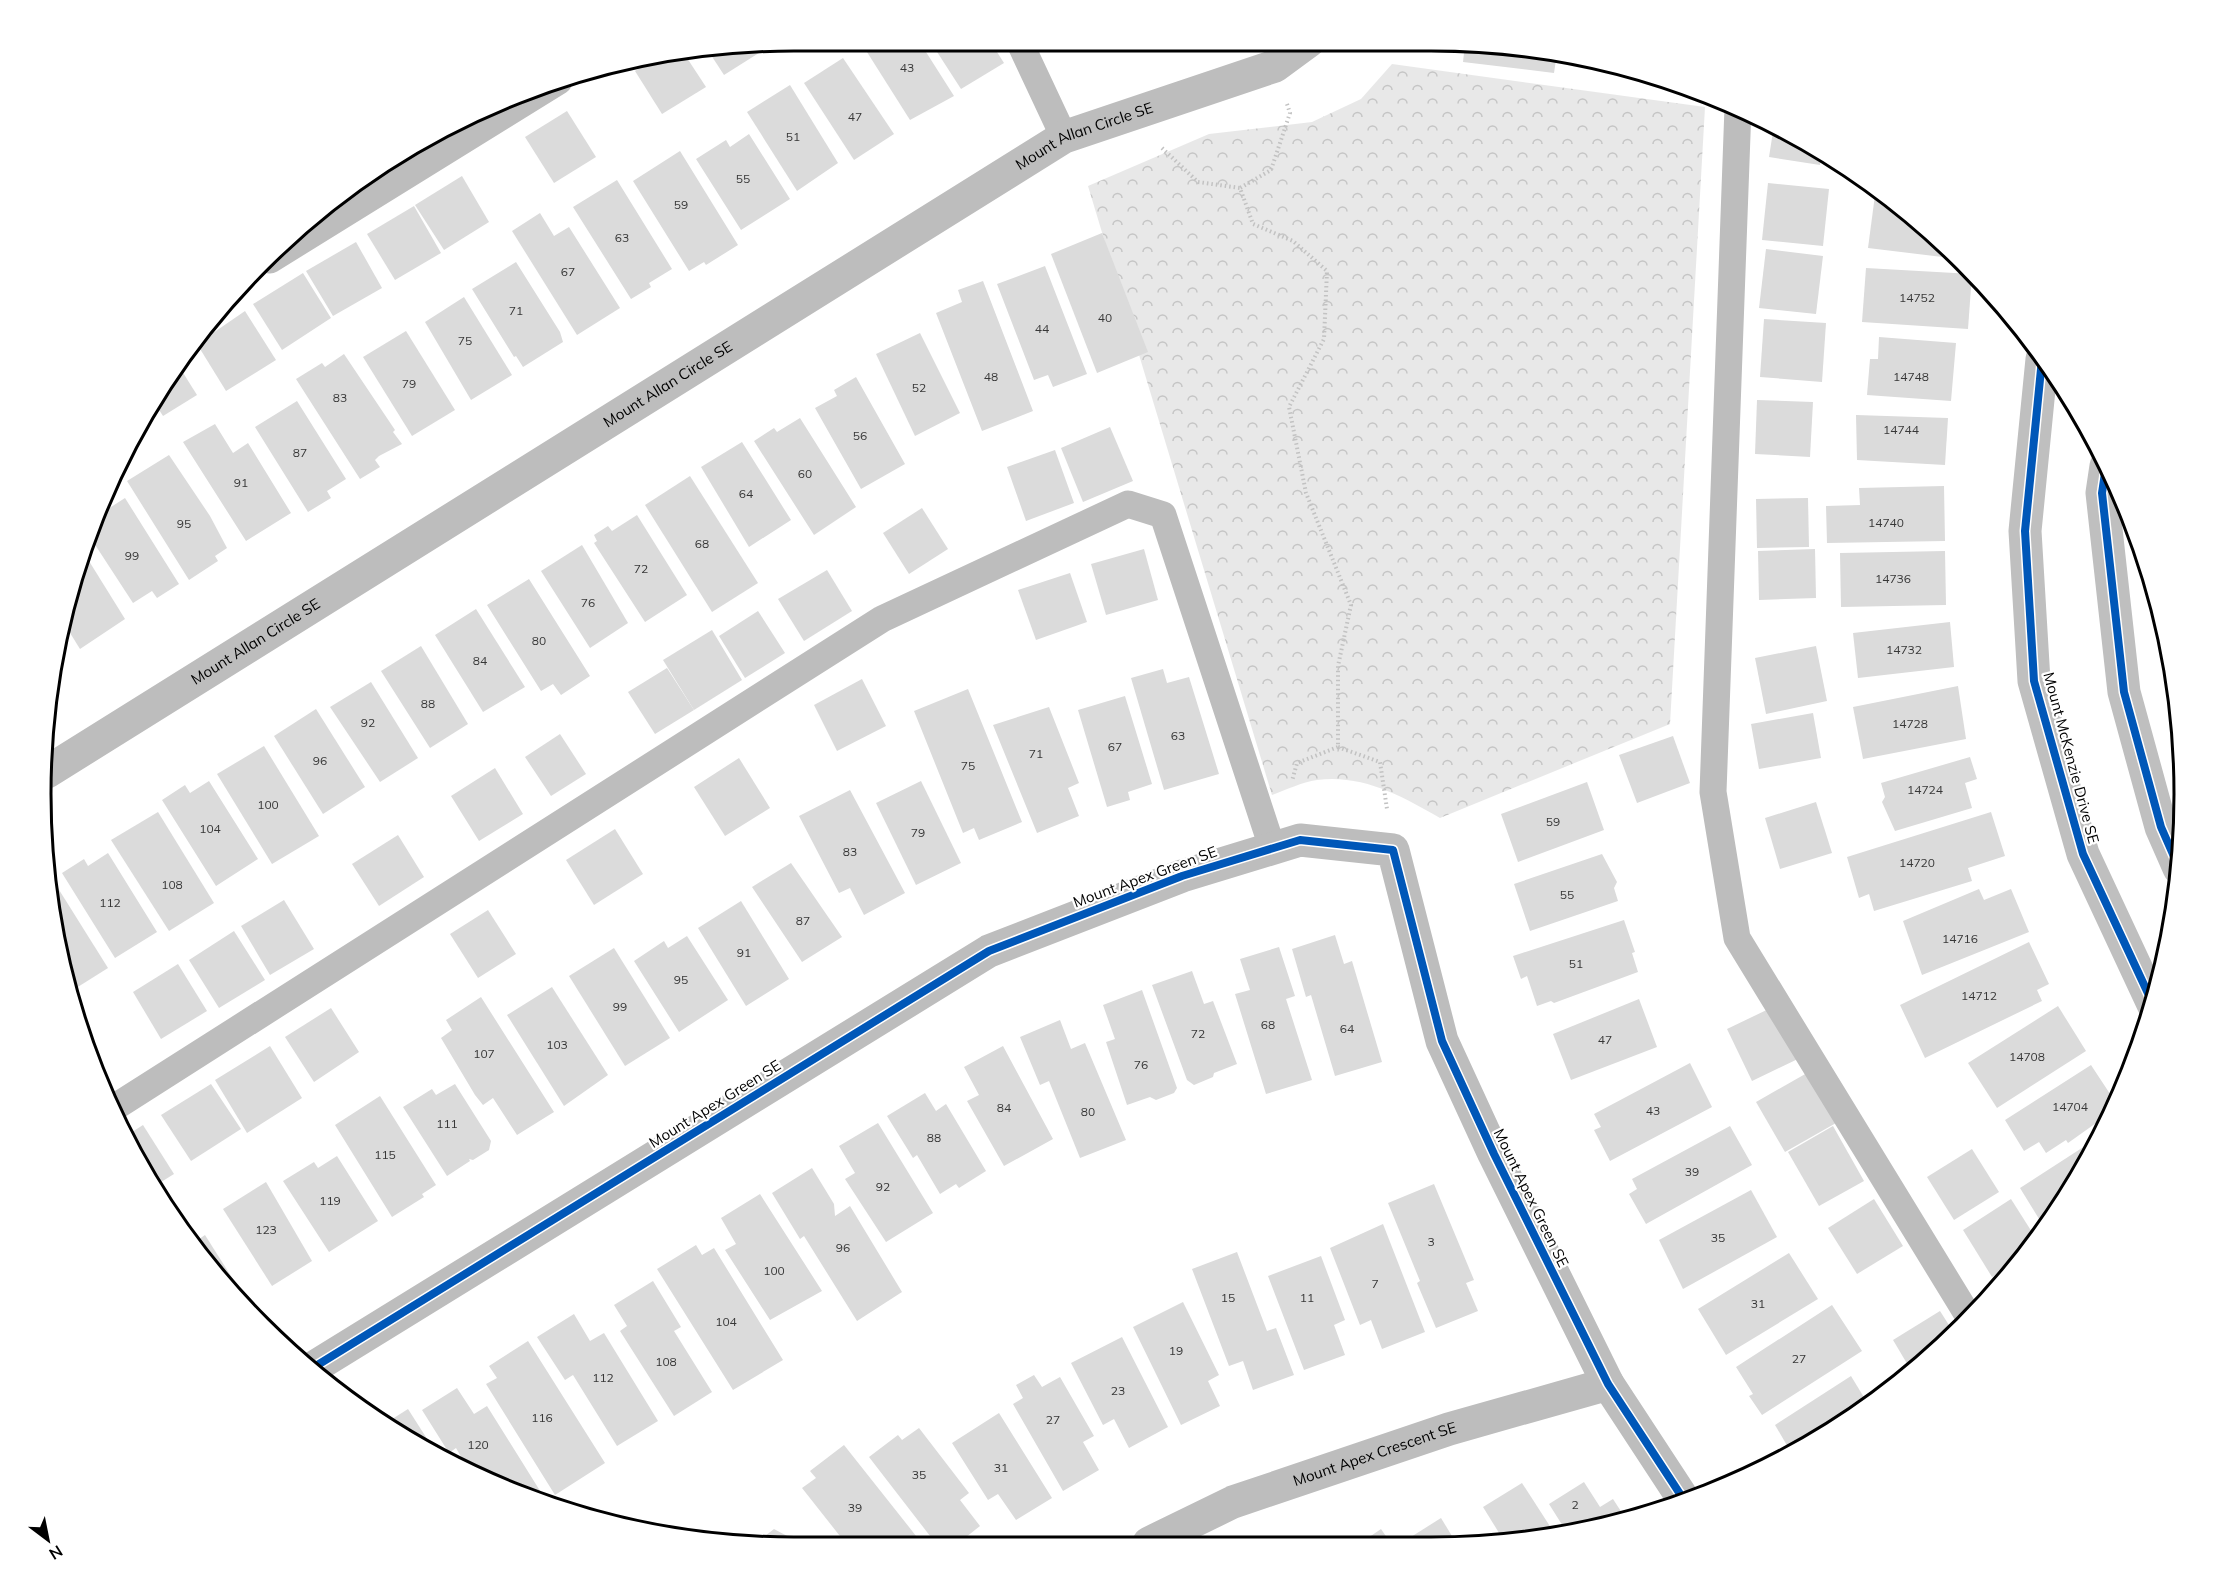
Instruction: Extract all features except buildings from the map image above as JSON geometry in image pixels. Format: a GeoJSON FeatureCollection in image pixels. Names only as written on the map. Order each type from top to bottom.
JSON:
{"type":"FeatureCollection","features":[{"type":"Feature","properties":{"kind":"street","name":"Mount Allan Circle SE"},"geometry":{"type":"LineString","coordinates":[[52,769],[1064,138],[1275,66],[1295,51]]}},
{"type":"Feature","properties":{"kind":"street","name":"Mount McKenzie Drive SE"},"geometry":{"type":"LineString","coordinates":[[2041,370],[2025,531],[2034,681],[2082,854],[2147,992]]}},
{"type":"Feature","properties":{"kind":"street"},"geometry":{"type":"LineString","coordinates":[[2104,480],[2102,493],[2124,692],[2161,827],[2171,851]]}},
{"type":"Feature","properties":{"kind":"street","name":"Mount Apex Green SE"},"geometry":{"type":"LineString","coordinates":[[318,1364],[989,951],[1182,876],[1286,843],[1393,850],[1442,1041],[1494,1154],[1608,1384],[1680,1494]]}},
{"type":"Feature","properties":{"kind":"street","name":"Mount Apex Crescent SE"},"geometry":{"type":"LineString","coordinates":[[1162,1537],[1233,1503],[1449,1429],[1608,1384]]}},
{"type":"Feature","properties":{"kind":"lane"},"geometry":{"type":"LineString","coordinates":[[1024,51],[1064,138]]}},
{"type":"Feature","properties":{"kind":"lane"},"geometry":{"type":"LineString","coordinates":[[293,246],[525,102]]}},
{"type":"Feature","properties":{"kind":"lane"},"geometry":{"type":"LineString","coordinates":[[1738,118],[1713,792],[1737,938],[1965,1310]]}},
{"type":"Feature","properties":{"kind":"lane"},"geometry":{"type":"LineString","coordinates":[[120,1104],[882,619],[1128,504],[1162,515],[1286,843]]}},
{"type":"Feature","properties":{"kind":"path"},"geometry":{"type":"LineString","coordinates":[[1142,112],[1159,146],[1198,182],[1240,188],[1271,170],[1290,113],[1275,66]]}},
{"type":"Feature","properties":{"kind":"path"},"geometry":{"type":"LineString","coordinates":[[1240,188],[1253,224],[1293,241],[1327,271],[1324,339],[1288,407],[1306,493],[1351,605],[1338,666],[1338,747]]}},
{"type":"Feature","properties":{"kind":"path"},"geometry":{"type":"LineString","coordinates":[[1286,843],[1286,799],[1297,764],[1338,747],[1380,762],[1393,850]]}},
{"type":"Feature","properties":{"kind":"green space"},"geometry":{"type":"Polygon","coordinates":[[[1392,64],[1705,107],[1670,724],[1440,818],[1396,795],[1350,780],[1311,781],[1272,795],[1088,186],[1209,134],[1312,122],[1361,99],[1392,64]]]}},
{"type":"Feature","properties":{"kind":"cycle path"},"geometry":{"type":"LineString","coordinates":[[2041,370],[2025,531],[2034,681],[2083,854],[2147,992]]}},
{"type":"Feature","properties":{"kind":"cycle path"},"geometry":{"type":"LineString","coordinates":[[2104,480],[2102,493],[2124,692],[2161,827],[2171,851]]}},
{"type":"Feature","properties":{"kind":"cycle path"},"geometry":{"type":"LineString","coordinates":[[318,1364],[989,951],[1182,876],[1300,840],[1393,850],[1442,1041],[1494,1154],[1608,1384],[1680,1494]]}}]}
